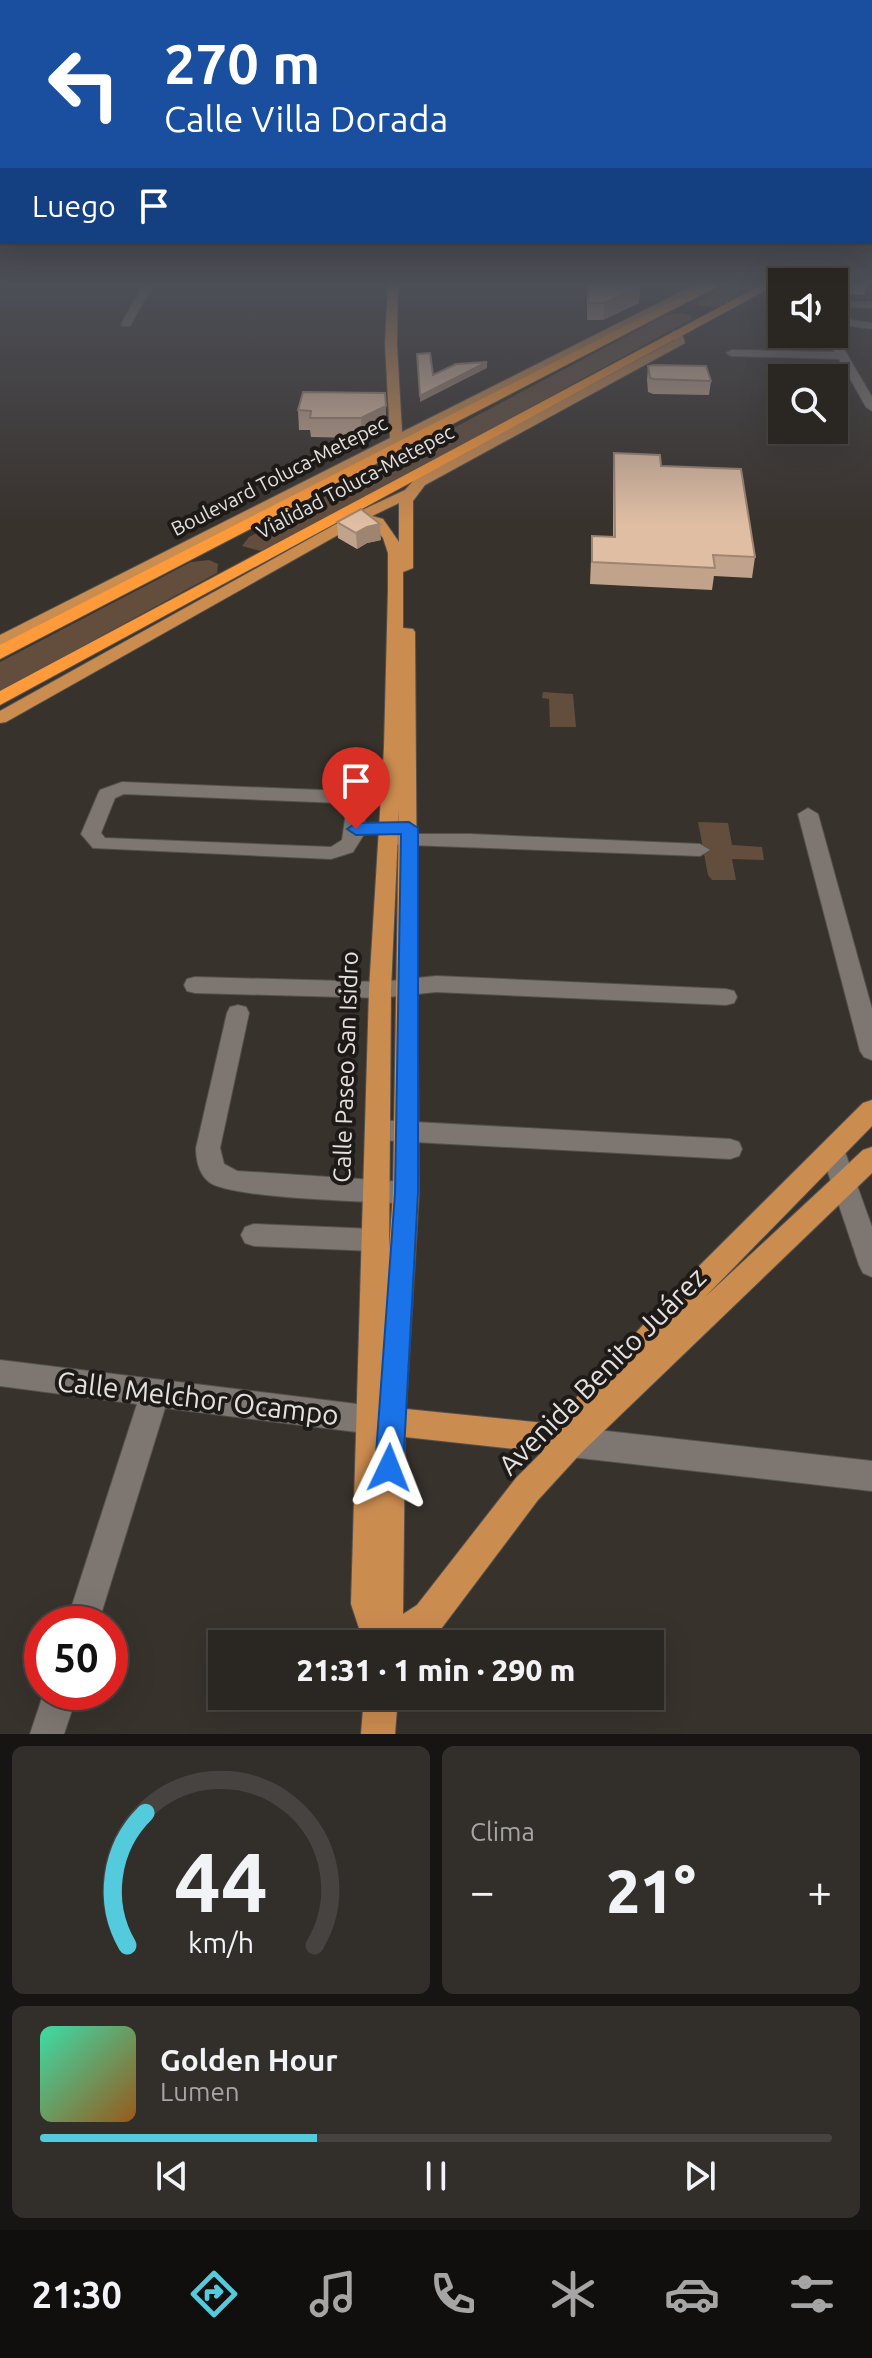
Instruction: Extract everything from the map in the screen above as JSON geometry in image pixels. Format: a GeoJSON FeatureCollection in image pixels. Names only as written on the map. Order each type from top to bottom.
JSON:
{"type":"FeatureCollection","features":[{"type":"Feature","properties":{"kind":"highway","name":"Vialidad Toluca-Metepec"},"geometry":{"type":"LineString","coordinates":[[0,653],[556,364]]}},
{"type":"Feature","properties":{"kind":"highway","name":"Vialidad Toluca-Metepec"},"geometry":{"type":"LineString","coordinates":[[0,699],[330,521],[364,511],[417,483],[623,364]]}},
{"type":"Feature","properties":{"kind":"highway"},"geometry":{"type":"LineString","coordinates":[[212,544],[251,563]]}},
{"type":"Feature","properties":{"kind":"highway"},"geometry":{"type":"LineString","coordinates":[[169,555],[190,552]]}},
{"type":"Feature","properties":{"kind":"main road"},"geometry":{"type":"LineString","coordinates":[[392,364],[396,439]]}},
{"type":"Feature","properties":{"kind":"main road"},"geometry":{"type":"LineString","coordinates":[[403,364],[405,417],[417,428]]}},
{"type":"Feature","properties":{"kind":"main road","name":"Boulevard Toluca-Metepec"},"geometry":{"type":"LineString","coordinates":[[190,552],[417,428],[455,414],[551,364]]}},
{"type":"Feature","properties":{"kind":"main road","name":"Calle Paseo San Isidro"},"geometry":{"type":"LineString","coordinates":[[403,1630],[382,1420],[374,1191],[384,911],[399,834],[405,518],[417,483]]}},
{"type":"Feature","properties":{"kind":"main road"},"geometry":{"type":"LineString","coordinates":[[0,718],[364,511]]}},
{"type":"Feature","properties":{"kind":"main road","name":"Calle Paseo San Isidro"},"geometry":{"type":"LineString","coordinates":[[364,511],[383,527],[395,553],[399,834],[408,911],[406,1193],[382,1420]]}},
{"type":"Feature","properties":{"kind":"main road","name":"Boulevard Toluca-Metepec"},"geometry":{"type":"LineString","coordinates":[[0,641],[169,555]]}},
{"type":"Feature","properties":{"kind":"main road"},"geometry":{"type":"LineString","coordinates":[[384,911],[408,911]]}},
{"type":"Feature","properties":{"kind":"main road","name":"Avenida Benito Juárez"},"geometry":{"type":"LineString","coordinates":[[406,1630],[527,1489],[564,1432],[686,1298],[872,1110]]}},
{"type":"Feature","properties":{"kind":"main road","name":"Avenida Benito Juárez"},"geometry":{"type":"LineString","coordinates":[[559,1439],[872,1157]]}},
{"type":"Feature","properties":{"kind":"main road","name":"Calle Melchor Ocampo"},"geometry":{"type":"LineString","coordinates":[[382,1420],[559,1439]]}},
{"type":"Feature","properties":{"kind":"street"},"geometry":{"type":"LineString","coordinates":[[845,364],[852,384],[872,407]]}},
{"type":"Feature","properties":{"kind":"street"},"geometry":{"type":"LineString","coordinates":[[133,787],[345,797],[357,804],[356,829],[347,850],[331,853],[100,844],[91,834],[107,794],[133,787]]}},
{"type":"Feature","properties":{"kind":"street"},"geometry":{"type":"LineString","coordinates":[[808,814],[872,1051]]}},
{"type":"Feature","properties":{"kind":"street"},"geometry":{"type":"LineString","coordinates":[[356,829],[700,850]]}},
{"type":"Feature","properties":{"kind":"street"},"geometry":{"type":"LineString","coordinates":[[195,985],[380,990],[474,985],[726,997]]}},
{"type":"Feature","properties":{"kind":"street"},"geometry":{"type":"LineString","coordinates":[[238,1013],[208,1148],[208,1163],[213,1172],[220,1178],[237,1182],[406,1193]]}},
{"type":"Feature","properties":{"kind":"street"},"geometry":{"type":"LineString","coordinates":[[378,1130],[730,1149]]}},
{"type":"Feature","properties":{"kind":"street"},"geometry":{"type":"LineString","coordinates":[[833,1152],[872,1265]]}},
{"type":"Feature","properties":{"kind":"street"},"geometry":{"type":"LineString","coordinates":[[254,1235],[374,1240]]}},
{"type":"Feature","properties":{"kind":"street","name":"Calle Melchor Ocampo"},"geometry":{"type":"LineString","coordinates":[[0,1373],[382,1420]]}},
{"type":"Feature","properties":{"kind":"street"},"geometry":{"type":"LineString","coordinates":[[88,1606],[155,1393]]}},
{"type":"Feature","properties":{"kind":"street","name":"Calle Melchor Ocampo"},"geometry":{"type":"LineString","coordinates":[[559,1439],[872,1476]]}},
{"type":"Feature","properties":{"kind":"street"},"geometry":{"type":"LineString","coordinates":[[47,1734],[55,1710]]}},
{"type":"Feature","properties":{"kind":"shaded area"},"geometry":{"type":"Polygon","coordinates":[[[574,364],[610,364],[275,547],[261,551],[242,546],[249,537],[574,364]]]}},
{"type":"Feature","properties":{"kind":"shaded area"},"geometry":{"type":"Polygon","coordinates":[[[209,560],[218,564],[217,573],[0,691],[0,662],[191,562],[209,560]]]}},
{"type":"Feature","properties":{"kind":"shaded area"},"geometry":{"type":"Polygon","coordinates":[[[543,692],[573,694],[576,727],[550,727],[549,699],[542,698],[543,692]]]}},
{"type":"Feature","properties":{"kind":"shaded area"},"geometry":{"type":"Polygon","coordinates":[[[698,822],[728,823],[732,845],[762,847],[764,860],[732,859],[736,880],[712,880],[708,875],[698,822]]]}},
{"type":"Feature","properties":{"kind":"building"},"geometry":{"type":"Polygon","coordinates":[[[418,364],[431,364],[433,375],[456,364],[483,364],[420,396],[418,364]]]}},
{"type":"Feature","properties":{"kind":"building"},"geometry":{"type":"Polygon","coordinates":[[[648,366],[706,366],[711,381],[650,378],[648,366]]]}},
{"type":"Feature","properties":{"kind":"building"},"geometry":{"type":"Polygon","coordinates":[[[303,392],[385,393],[386,406],[361,418],[310,418],[311,411],[298,410],[303,392]]]}},
{"type":"Feature","properties":{"kind":"building"},"geometry":{"type":"Polygon","coordinates":[[[614,453],[660,455],[661,466],[741,469],[755,557],[713,555],[715,568],[592,562],[592,536],[615,537],[614,453]]]}},
{"type":"Feature","properties":{"kind":"building"},"geometry":{"type":"Polygon","coordinates":[[[361,509],[380,524],[356,533],[337,522],[361,509]]]}},
{"type":"Feature","properties":{"kind":"route"},"geometry":{"type":"LineString","coordinates":[[356,829],[409,828],[406,1193],[389,1468]]}}]}
